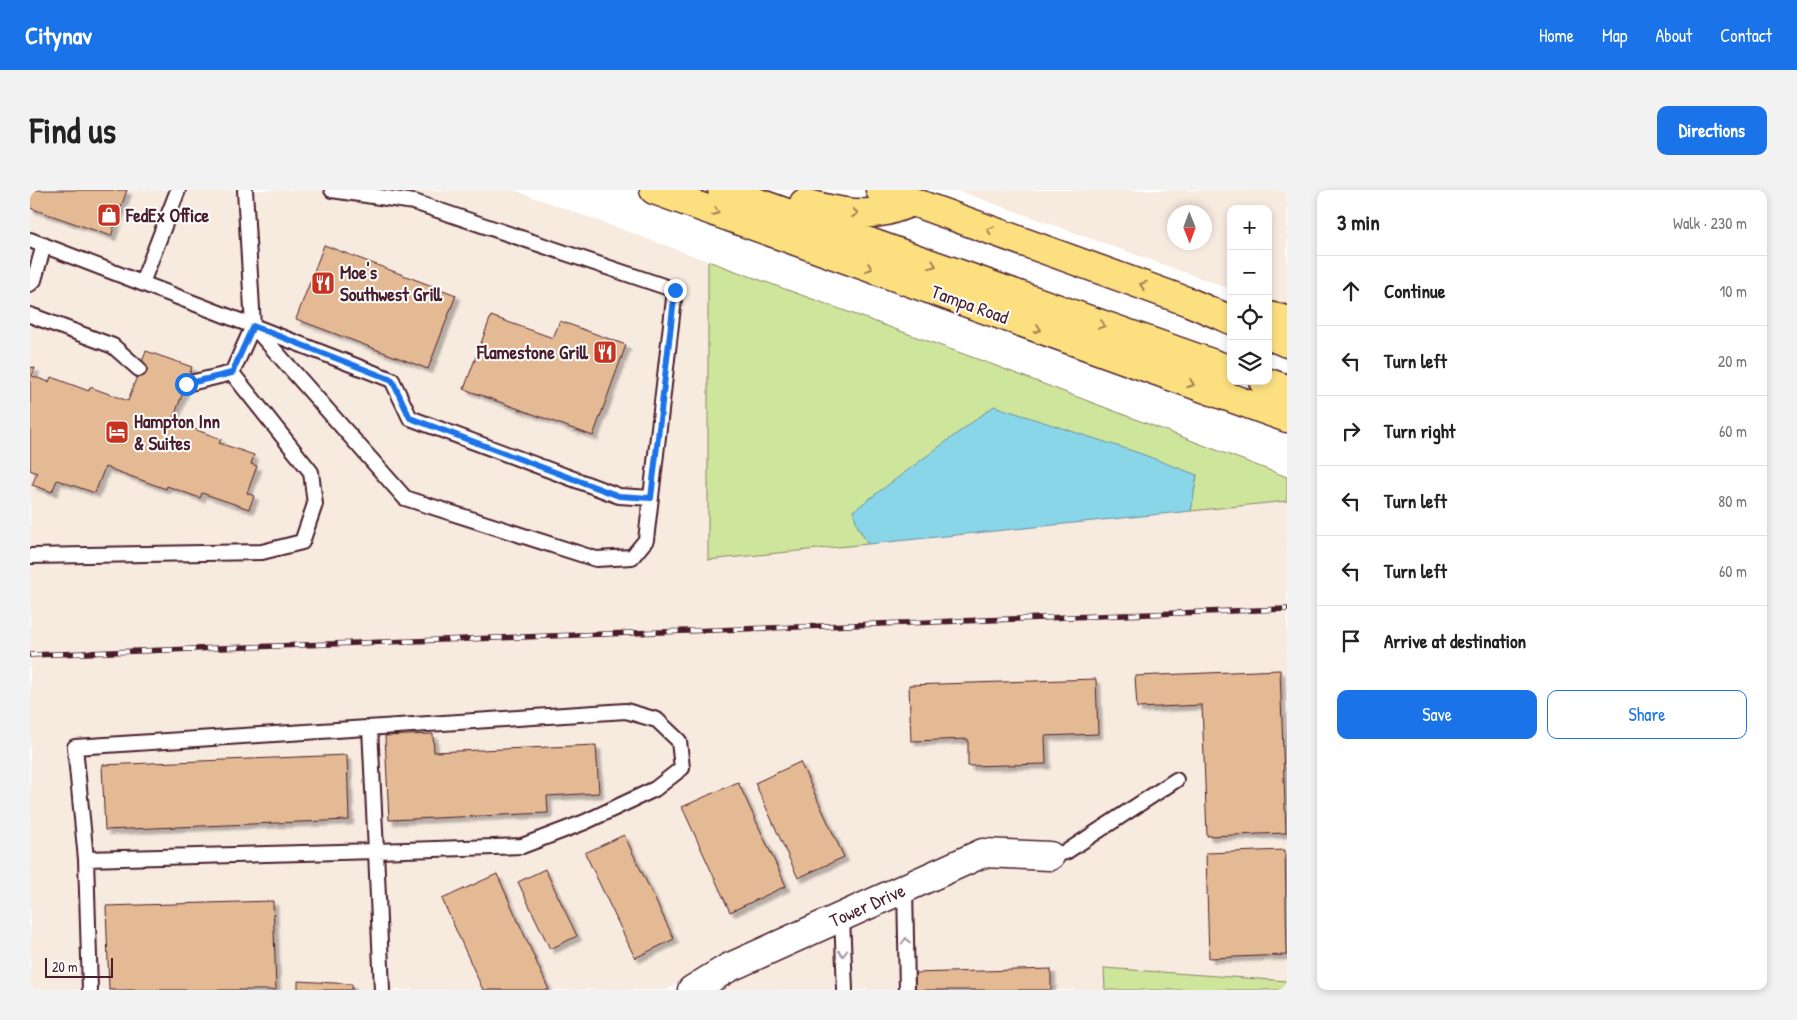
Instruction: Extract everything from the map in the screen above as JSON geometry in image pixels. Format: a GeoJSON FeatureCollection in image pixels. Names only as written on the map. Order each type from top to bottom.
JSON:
{"type":"FeatureCollection","features":[{"type":"Feature","properties":{"kind":"main road","name":"Tampa Road"},"geometry":{"type":"LineString","coordinates":[[654,190],[1287,418]]}},
{"type":"Feature","properties":{"kind":"main road"},"geometry":{"type":"LineString","coordinates":[[722,190],[1227,369]]}},
{"type":"Feature","properties":{"kind":"main road"},"geometry":{"type":"LineString","coordinates":[[757,190],[834,211],[862,214],[887,211],[917,196]]}},
{"type":"Feature","properties":{"kind":"main road"},"geometry":{"type":"LineString","coordinates":[[880,190],[917,196],[1227,318]]}},
{"type":"Feature","properties":{"kind":"main road"},"geometry":{"type":"LineString","coordinates":[[1189,302],[1227,309]]}},
{"type":"Feature","properties":{"kind":"main road"},"geometry":{"type":"LineString","coordinates":[[1272,317],[1287,320]]}},
{"type":"Feature","properties":{"kind":"main road"},"geometry":{"type":"LineString","coordinates":[[1272,337],[1287,343]]}},
{"type":"Feature","properties":{"kind":"main road"},"geometry":{"type":"LineString","coordinates":[[1272,384],[1287,390]]}},
{"type":"Feature","properties":{"kind":"street","name":"Tower Drive"},"geometry":{"type":"LineString","coordinates":[[692,990],[728,968],[983,853],[1050,856]]}},
{"type":"Feature","properties":{"kind":"lane"},"geometry":{"type":"LineString","coordinates":[[142,283],[178,190]]}},
{"type":"Feature","properties":{"kind":"lane"},"geometry":{"type":"LineString","coordinates":[[232,373],[253,326],[245,190]]}},
{"type":"Feature","properties":{"kind":"lane"},"geometry":{"type":"LineString","coordinates":[[253,326],[404,498],[596,559],[632,556],[646,540],[675,290],[414,202],[332,190]]}},
{"type":"Feature","properties":{"kind":"lane"},"geometry":{"type":"LineString","coordinates":[[30,240],[392,380],[410,418],[619,496],[651,498]]}},
{"type":"Feature","properties":{"kind":"lane"},"geometry":{"type":"LineString","coordinates":[[30,284],[34,280],[44,245]]}},
{"type":"Feature","properties":{"kind":"lane"},"geometry":{"type":"LineString","coordinates":[[30,315],[112,346],[139,369]]}},
{"type":"Feature","properties":{"kind":"lane"},"geometry":{"type":"LineString","coordinates":[[186,384],[232,373]]}},
{"type":"Feature","properties":{"kind":"lane"},"geometry":{"type":"LineString","coordinates":[[30,556],[262,552],[302,542],[315,504],[311,472],[232,373]]}},
{"type":"Feature","properties":{"kind":"lane"},"geometry":{"type":"LineString","coordinates":[[86,859],[522,846],[585,822],[656,789],[682,768],[679,741],[657,720],[626,711],[75,747],[86,859],[90,990]]}},
{"type":"Feature","properties":{"kind":"lane"},"geometry":{"type":"LineString","coordinates":[[370,728],[382,990]]}},
{"type":"Feature","properties":{"kind":"lane"},"geometry":{"type":"LineString","coordinates":[[1050,856],[1066,852],[1176,780]]}},
{"type":"Feature","properties":{"kind":"lane"},"geometry":{"type":"LineString","coordinates":[[905,888],[907,990]]}},
{"type":"Feature","properties":{"kind":"lane"},"geometry":{"type":"LineString","coordinates":[[842,917],[845,990]]}},
{"type":"Feature","properties":{"kind":"shaded area"},"geometry":{"type":"Polygon","coordinates":[[[30,190],[514,190],[708,261],[709,560],[1287,501],[1287,981],[1104,968],[1105,990],[716,990],[733,979],[985,866],[1061,870],[1062,844],[984,840],[724,955],[667,990],[30,990],[30,190]]]}},
{"type":"Feature","properties":{"kind":"shaded area"},"geometry":{"type":"Polygon","coordinates":[[[956,190],[1287,190],[1287,307],[1272,303],[1272,205],[1227,205],[1227,288],[956,190]]]}},
{"type":"Feature","properties":{"kind":"green space"},"geometry":{"type":"Polygon","coordinates":[[[708,261],[991,364],[1287,477],[1287,501],[1191,511],[1197,475],[858,527],[868,544],[708,560],[708,261]]]}},
{"type":"Feature","properties":{"kind":"green space"},"geometry":{"type":"Polygon","coordinates":[[[1104,968],[1287,981],[1287,990],[1105,990],[1104,968]]]}},
{"type":"Feature","properties":{"kind":"water"},"geometry":{"type":"Polygon","coordinates":[[[994,406],[1139,453],[1197,475],[1191,511],[868,544],[858,527],[853,511],[994,406]]]}},
{"type":"Feature","properties":{"kind":"building"},"geometry":{"type":"Polygon","coordinates":[[[30,190],[127,190],[111,236],[30,208],[30,190]]]}},
{"type":"Feature","properties":{"kind":"building"},"geometry":{"type":"Polygon","coordinates":[[[324,245],[456,295],[428,369],[296,319],[324,245]]]}},
{"type":"Feature","properties":{"kind":"building"},"geometry":{"type":"Polygon","coordinates":[[[491,316],[553,338],[560,321],[626,345],[593,436],[464,389],[491,316]]]}},
{"type":"Feature","properties":{"kind":"building","name":"Hampton Inn & Suites"},"geometry":{"type":"Polygon","coordinates":[[[146,351],[192,367],[174,417],[187,422],[186,426],[221,439],[219,443],[254,455],[251,464],[257,466],[247,493],[254,496],[249,509],[202,493],[200,498],[167,486],[166,489],[105,467],[95,493],[57,480],[52,492],[32,485],[37,473],[30,470],[30,367],[35,368],[32,376],[49,382],[51,377],[89,391],[90,387],[128,401],[146,351]]]}},
{"type":"Feature","properties":{"kind":"building"},"geometry":{"type":"Polygon","coordinates":[[[1280,670],[1286,833],[1207,836],[1202,705],[1137,708],[1135,676],[1280,670]]]}},
{"type":"Feature","properties":{"kind":"building"},"geometry":{"type":"Polygon","coordinates":[[[1096,679],[1098,734],[1045,736],[1046,764],[968,766],[968,739],[911,741],[909,685],[1096,679]]]}},
{"type":"Feature","properties":{"kind":"building"},"geometry":{"type":"Polygon","coordinates":[[[433,734],[434,752],[596,745],[599,793],[547,796],[548,813],[389,820],[385,736],[433,734]]]}},
{"type":"Feature","properties":{"kind":"building"},"geometry":{"type":"Polygon","coordinates":[[[347,755],[349,820],[105,830],[102,765],[347,755]]]}},
{"type":"Feature","properties":{"kind":"building"},"geometry":{"type":"Polygon","coordinates":[[[800,762],[844,857],[798,878],[755,783],[800,762]]]}},
{"type":"Feature","properties":{"kind":"building"},"geometry":{"type":"Polygon","coordinates":[[[738,782],[786,886],[730,912],[682,807],[738,782]]]}},
{"type":"Feature","properties":{"kind":"building"},"geometry":{"type":"Polygon","coordinates":[[[624,835],[674,939],[635,958],[585,853],[624,835]]]}},
{"type":"Feature","properties":{"kind":"building"},"geometry":{"type":"Polygon","coordinates":[[[1285,850],[1287,955],[1209,958],[1206,853],[1285,850]]]}},
{"type":"Feature","properties":{"kind":"building"},"geometry":{"type":"Polygon","coordinates":[[[545,869],[577,936],[550,949],[518,882],[545,869]]]}},
{"type":"Feature","properties":{"kind":"building"},"geometry":{"type":"Polygon","coordinates":[[[497,874],[549,990],[483,990],[442,899],[497,874]]]}},
{"type":"Feature","properties":{"kind":"building"},"geometry":{"type":"Polygon","coordinates":[[[273,901],[276,990],[109,990],[106,906],[273,901]]]}},
{"type":"Feature","properties":{"kind":"building"},"geometry":{"type":"Polygon","coordinates":[[[1051,969],[1051,990],[915,990],[915,973],[1051,969]]]}},
{"type":"Feature","properties":{"kind":"building"},"geometry":{"type":"Polygon","coordinates":[[[298,981],[352,984],[352,990],[298,990],[298,981]]]}},
{"type":"Feature","properties":{"kind":"railway"},"geometry":{"type":"LineString","coordinates":[[30,655],[1287,609]]}},
{"type":"Feature","properties":{"kind":"place","name":"FedEx Office"},"geometry":{"type":"Point","coordinates":[109,215]}},
{"type":"Feature","properties":{"kind":"place","name":"Moe's Southwest Grill"},"geometry":{"type":"Point","coordinates":[323,283]}},
{"type":"Feature","properties":{"kind":"place","name":"Flamestone Grill"},"geometry":{"type":"Point","coordinates":[605,352]}},
{"type":"Feature","properties":{"kind":"place","name":"Hampton Inn & Suites"},"geometry":{"type":"Point","coordinates":[117,432]}},
{"type":"Feature","properties":{"kind":"route"},"geometry":{"type":"LineString","coordinates":[[186,384],[232,373],[253,326],[392,380],[410,418],[619,496],[651,498],[675,290]]}}]}
